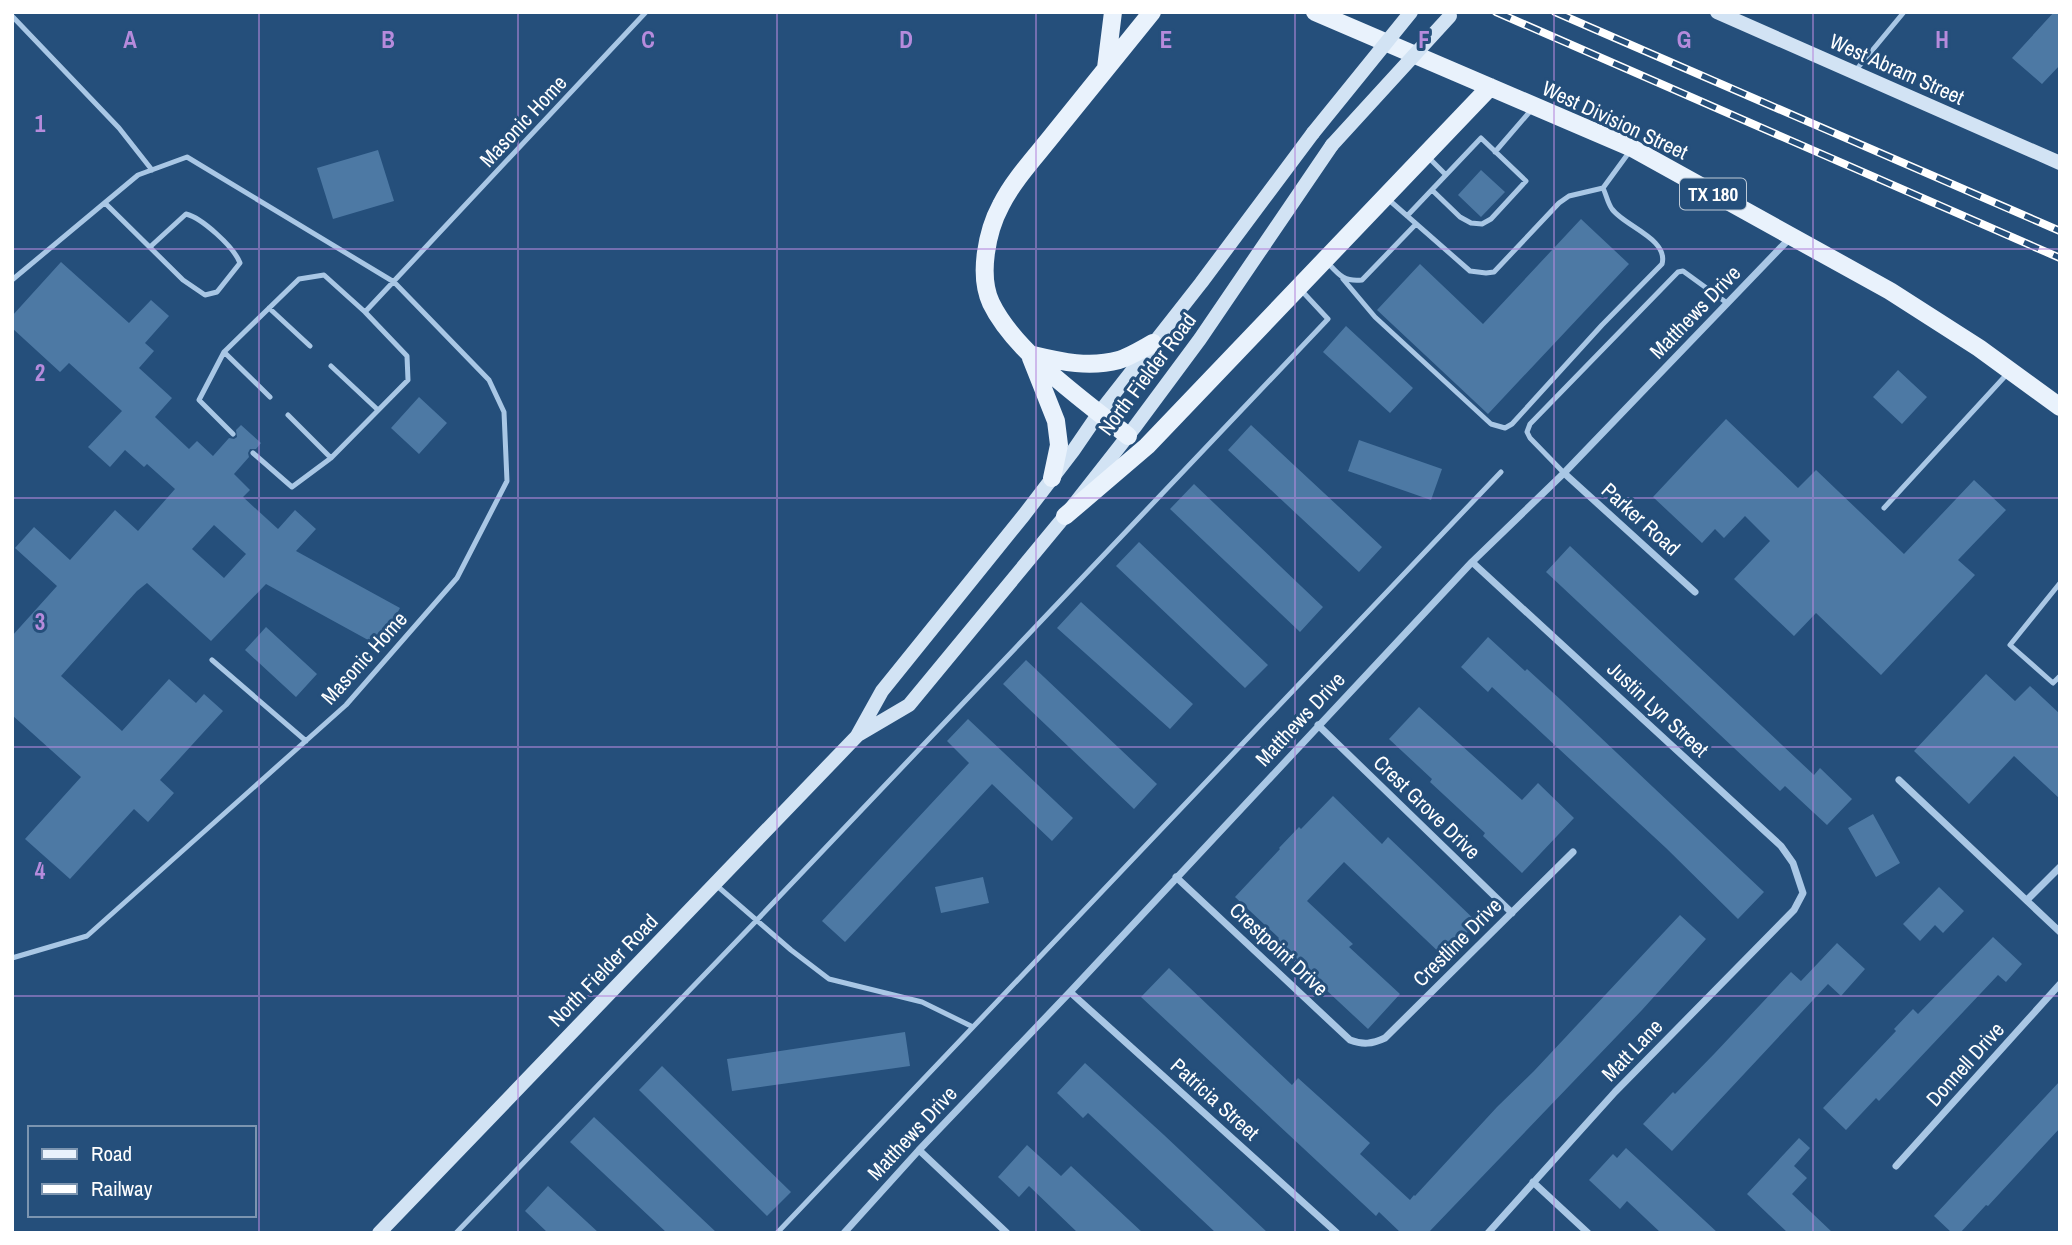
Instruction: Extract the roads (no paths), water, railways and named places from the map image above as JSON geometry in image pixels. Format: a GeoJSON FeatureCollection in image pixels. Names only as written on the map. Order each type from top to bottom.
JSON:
{"type":"FeatureCollection","features":[{"type":"Feature","properties":{"kind":"main road"},"geometry":{"type":"LineString","coordinates":[[1106,70],[1113,12]]}},
{"type":"Feature","properties":{"kind":"main road"},"geometry":{"type":"LineString","coordinates":[[1128,436],[1030,355],[990,302],[984,275],[989,236],[1001,205],[1027,167],[1152,12]]}},
{"type":"Feature","properties":{"kind":"main road","name":"West Division Street"},"geometry":{"type":"LineString","coordinates":[[1315,12],[1632,148],[1890,291],[1979,348],[2060,407]]}},
{"type":"Feature","properties":{"kind":"main road","name":"North Fielder Road"},"geometry":{"type":"LineString","coordinates":[[379,1233],[856,736],[882,691],[1052,478],[1313,132],[1411,12]]}},
{"type":"Feature","properties":{"kind":"main road","name":"West Abram Street"},"geometry":{"type":"LineString","coordinates":[[1717,12],[2060,163]]}},
{"type":"Feature","properties":{"kind":"main road","name":"North Fielder Road"},"geometry":{"type":"LineString","coordinates":[[856,736],[909,705],[1065,516],[1200,339],[1332,145],[1451,14]]}},
{"type":"Feature","properties":{"kind":"main road"},"geometry":{"type":"LineString","coordinates":[[1065,516],[1147,446],[1490,87]]}},
{"type":"Feature","properties":{"kind":"main road"},"geometry":{"type":"LineString","coordinates":[[1030,355],[1094,365],[1121,359],[1153,343]]}},
{"type":"Feature","properties":{"kind":"main road"},"geometry":{"type":"LineString","coordinates":[[1030,355],[1056,421],[1059,445],[1052,478]]}},
{"type":"Feature","properties":{"kind":"street","name":"Matthews Drive"},"geometry":{"type":"LineString","coordinates":[[844,1233],[1472,562],[1564,473],[1790,237]]}},
{"type":"Feature","properties":{"kind":"street","name":"Parker Road"},"geometry":{"type":"LineString","coordinates":[[1564,473],[1695,592]]}},
{"type":"Feature","properties":{"kind":"street","name":"Justin Lyn Street"},"geometry":{"type":"LineString","coordinates":[[1472,562],[1782,846],[1793,863],[1803,893]]}},
{"type":"Feature","properties":{"kind":"street","name":"Crest Grove Drive"},"geometry":{"type":"LineString","coordinates":[[1318,725],[1512,913]]}},
{"type":"Feature","properties":{"kind":"street"},"geometry":{"type":"LineString","coordinates":[[1899,780],[2060,932]]}},
{"type":"Feature","properties":{"kind":"street","name":"Crestline Drive"},"geometry":{"type":"LineString","coordinates":[[1360,1044],[1372,1044],[1385,1038],[1573,852]]}},
{"type":"Feature","properties":{"kind":"street"},"geometry":{"type":"LineString","coordinates":[[2027,900],[2060,867]]}},
{"type":"Feature","properties":{"kind":"street","name":"Crestpoint Drive"},"geometry":{"type":"LineString","coordinates":[[1176,877],[1350,1040],[1360,1044]]}},
{"type":"Feature","properties":{"kind":"street","name":"Matt Lane"},"geometry":{"type":"LineString","coordinates":[[1488,1233],[1615,1092],[1794,910],[1803,893]]}},
{"type":"Feature","properties":{"kind":"street","name":"Donnell Drive"},"geometry":{"type":"LineString","coordinates":[[1896,1167],[2060,984]]}},
{"type":"Feature","properties":{"kind":"street","name":"Patricia Street"},"geometry":{"type":"LineString","coordinates":[[1070,992],[1337,1233]]}},
{"type":"Feature","properties":{"kind":"street"},"geometry":{"type":"LineString","coordinates":[[919,1150],[1007,1233]]}},
{"type":"Feature","properties":{"kind":"street"},"geometry":{"type":"LineString","coordinates":[[1533,1182],[1588,1233]]}},
{"type":"Feature","properties":{"kind":"lane","name":"Masonic Home"},"geometry":{"type":"LineString","coordinates":[[394,282],[646,12]]}},
{"type":"Feature","properties":{"kind":"lane"},"geometry":{"type":"LineString","coordinates":[[1854,72],[1904,12]]}},
{"type":"Feature","properties":{"kind":"lane"},"geometry":{"type":"LineString","coordinates":[[12,16],[119,128],[152,170]]}},
{"type":"Feature","properties":{"kind":"lane"},"geometry":{"type":"LineString","coordinates":[[1495,152],[1534,106]]}},
{"type":"Feature","properties":{"kind":"lane"},"geometry":{"type":"LineString","coordinates":[[1407,216],[1481,138],[1526,181],[1491,219],[1482,224],[1471,223],[1460,217],[1432,190]]}},
{"type":"Feature","properties":{"kind":"lane"},"geometry":{"type":"LineString","coordinates":[[1385,197],[1470,271],[1494,272],[1559,203],[1569,196],[1603,188],[1632,148]]}},
{"type":"Feature","properties":{"kind":"lane"},"geometry":{"type":"LineString","coordinates":[[1426,155],[1446,175]]}},
{"type":"Feature","properties":{"kind":"lane","name":"Masonic Home"},"geometry":{"type":"LineString","coordinates":[[12,280],[138,175],[187,157],[394,282],[489,380],[504,412],[507,481],[457,578],[346,705],[87,936],[12,958]]}},
{"type":"Feature","properties":{"kind":"lane"},"geometry":{"type":"LineString","coordinates":[[1326,260],[1375,317],[1491,424],[1505,428],[1512,424],[1664,260],[1662,250],[1612,209],[1603,188]]}},
{"type":"Feature","properties":{"kind":"lane"},"geometry":{"type":"LineString","coordinates":[[105,203],[183,280],[205,296],[217,292],[240,263],[236,254],[196,216],[186,214],[150,247]]}},
{"type":"Feature","properties":{"kind":"lane"},"geometry":{"type":"LineString","coordinates":[[1343,279],[1362,280],[1416,224]]}},
{"type":"Feature","properties":{"kind":"lane"},"geometry":{"type":"LineString","coordinates":[[1564,473],[1530,438],[1527,432],[1530,424],[1678,272],[1683,271],[1727,303]]}},
{"type":"Feature","properties":{"kind":"lane"},"geometry":{"type":"LineString","coordinates":[[233,434],[199,400],[224,352],[299,279],[324,275],[365,312],[407,356],[408,380],[331,457],[292,487],[253,453]]}},
{"type":"Feature","properties":{"kind":"lane"},"geometry":{"type":"LineString","coordinates":[[365,312],[394,282]]}},
{"type":"Feature","properties":{"kind":"lane"},"geometry":{"type":"LineString","coordinates":[[456,1233],[1328,319],[1299,288]]}},
{"type":"Feature","properties":{"kind":"lane"},"geometry":{"type":"LineString","coordinates":[[269,308],[310,346]]}},
{"type":"Feature","properties":{"kind":"lane"},"geometry":{"type":"LineString","coordinates":[[224,352],[270,397]]}},
{"type":"Feature","properties":{"kind":"lane"},"geometry":{"type":"LineString","coordinates":[[331,366],[378,410]]}},
{"type":"Feature","properties":{"kind":"lane"},"geometry":{"type":"LineString","coordinates":[[1884,508],[2011,371]]}},
{"type":"Feature","properties":{"kind":"lane"},"geometry":{"type":"LineString","coordinates":[[288,415],[331,457]]}},
{"type":"Feature","properties":{"kind":"lane"},"geometry":{"type":"LineString","coordinates":[[777,1233],[1501,471]]}},
{"type":"Feature","properties":{"kind":"lane"},"geometry":{"type":"LineString","coordinates":[[2060,583],[2010,645],[2053,683],[2060,676]]}},
{"type":"Feature","properties":{"kind":"lane"},"geometry":{"type":"LineString","coordinates":[[212,660],[306,741]]}},
{"type":"Feature","properties":{"kind":"lane"},"geometry":{"type":"LineString","coordinates":[[715,883],[791,950],[829,979],[922,1002],[973,1027]]}},
{"type":"Feature","properties":{"kind":"railway"},"geometry":{"type":"LineString","coordinates":[[1496,12],[2060,258]]}},
{"type":"Feature","properties":{"kind":"railway"},"geometry":{"type":"LineString","coordinates":[[1555,12],[2060,231]]}}]}
